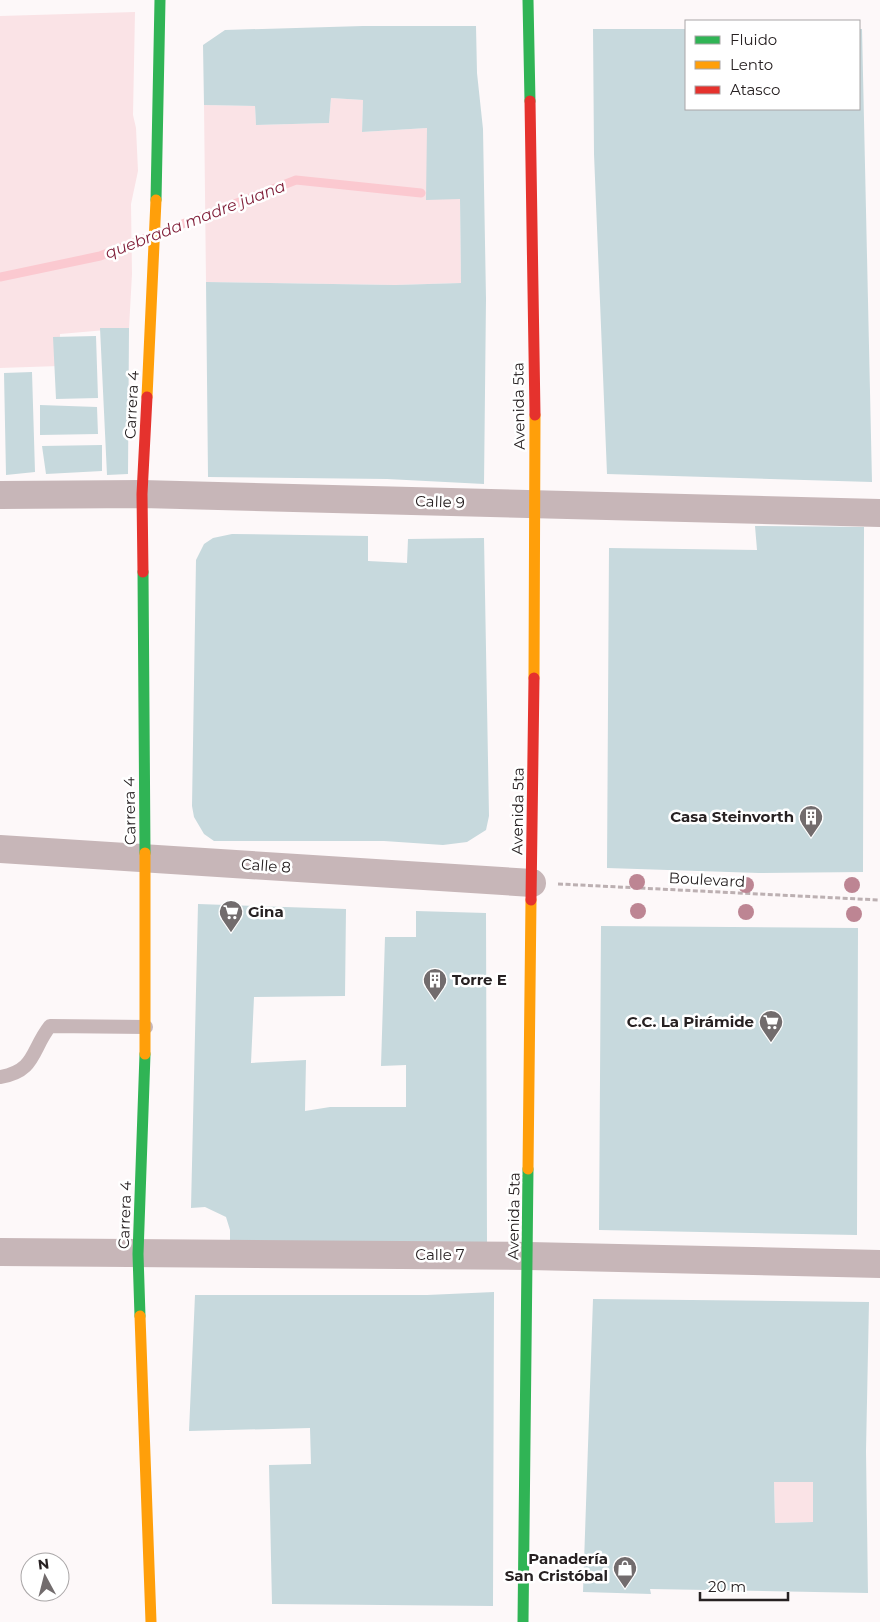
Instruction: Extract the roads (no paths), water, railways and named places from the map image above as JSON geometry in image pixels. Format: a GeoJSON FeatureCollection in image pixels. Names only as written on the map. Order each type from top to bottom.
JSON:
{"type":"FeatureCollection","features":[{"type":"Feature","properties":{"kind":"street","name":"Carrera 4"},"geometry":{"type":"LineString","coordinates":[[151,1622],[138,1254],[146,1026],[142,494],[154,269],[160,0]]}},
{"type":"Feature","properties":{"kind":"street","name":"Avenida 5ta"},"geometry":{"type":"LineString","coordinates":[[523,1622],[529,1256],[536,505],[528,0]]}},
{"type":"Feature","properties":{"kind":"street","name":"Calle 9"},"geometry":{"type":"LineString","coordinates":[[0,495],[142,494],[880,512]]}},
{"type":"Feature","properties":{"kind":"street","name":"Calle 8"},"geometry":{"type":"LineString","coordinates":[[0,849],[532,883]]}},
{"type":"Feature","properties":{"kind":"street","name":"Calle 7"},"geometry":{"type":"LineString","coordinates":[[0,1252],[529,1256],[880,1264]]}},
{"type":"Feature","properties":{"kind":"lane"},"geometry":{"type":"LineString","coordinates":[[0,1077],[10,1075],[28,1066],[42,1036],[50,1026],[146,1026]]}},
{"type":"Feature","properties":{"kind":"waterway","name":"quebrada madre juana"},"geometry":{"type":"LineString","coordinates":[[0,277],[100,256],[296,180],[421,193]]}},
{"type":"Feature","properties":{"kind":"place","name":"Casa Steinvorth"},"geometry":{"type":"Point","coordinates":[811,838]}},
{"type":"Feature","properties":{"kind":"place","name":"Gina"},"geometry":{"type":"Point","coordinates":[231,933]}},
{"type":"Feature","properties":{"kind":"place","name":"Torre E"},"geometry":{"type":"Point","coordinates":[435,1001]}},
{"type":"Feature","properties":{"kind":"place","name":"C.C. La Pirámide"},"geometry":{"type":"Point","coordinates":[771,1043]}},
{"type":"Feature","properties":{"kind":"place","name":"Panadería San Cristóbal"},"geometry":{"type":"Point","coordinates":[625,1589]}}]}
